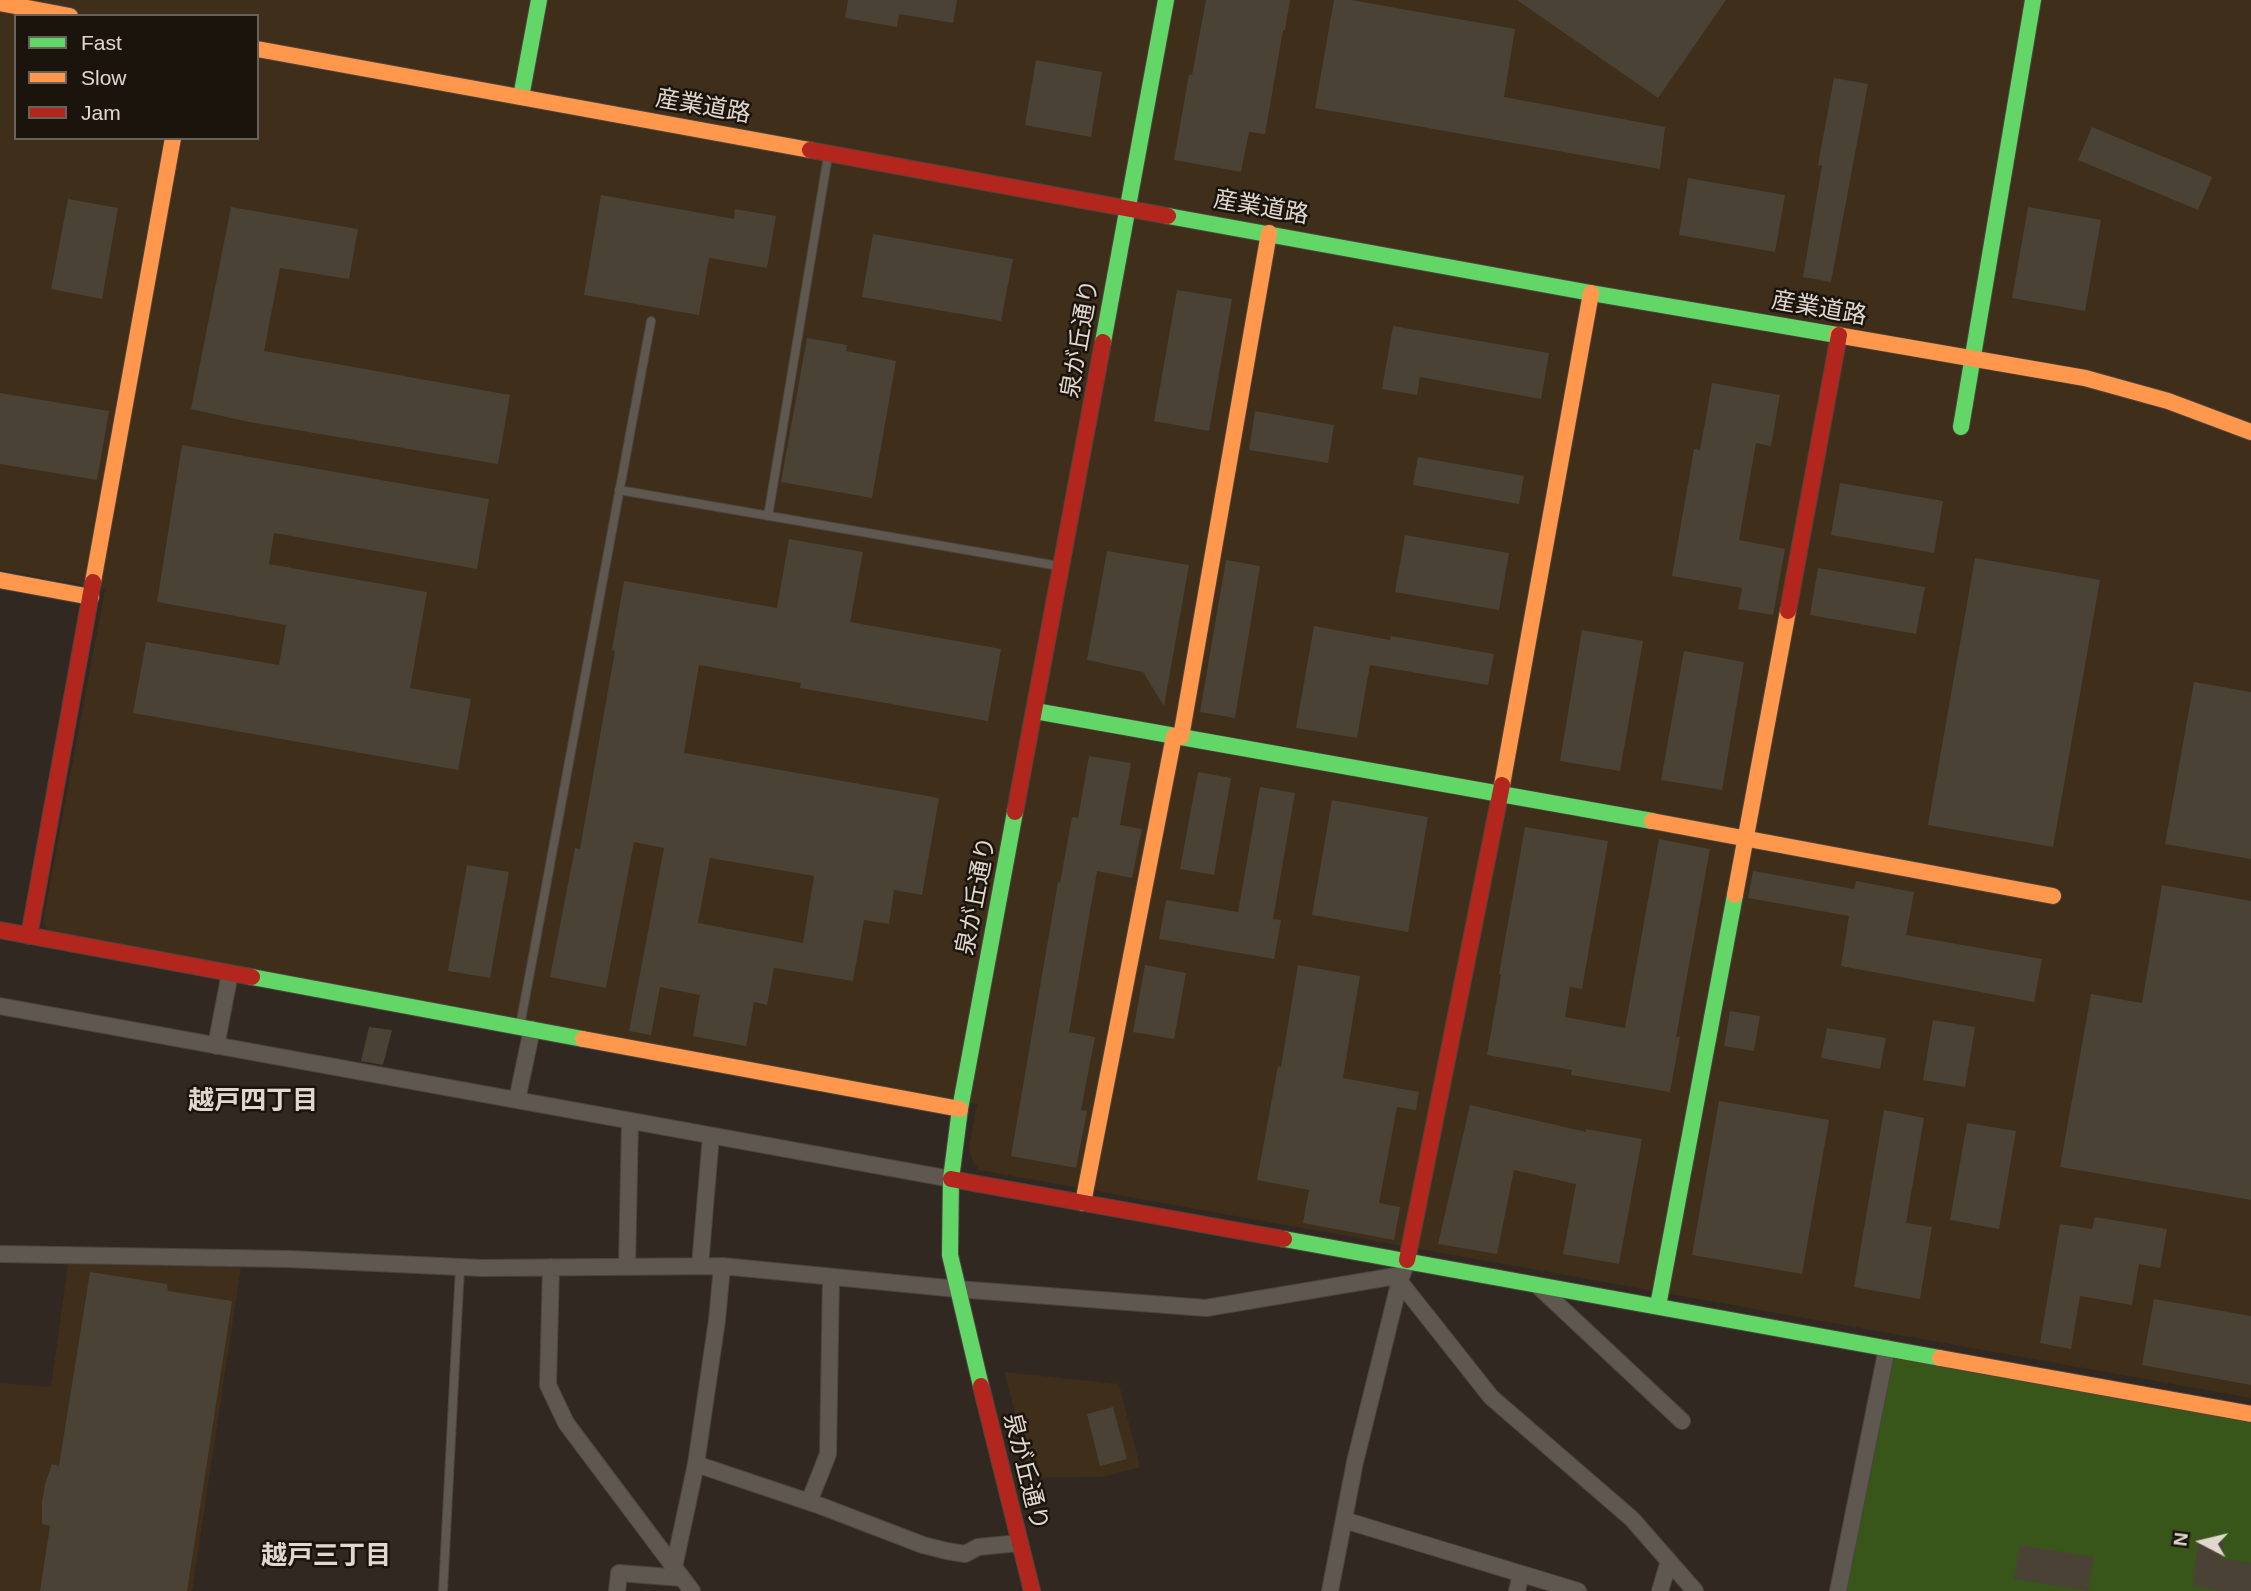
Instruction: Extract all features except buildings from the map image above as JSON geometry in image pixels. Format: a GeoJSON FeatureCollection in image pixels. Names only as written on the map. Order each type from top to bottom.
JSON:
{"type":"FeatureCollection","features":[{"type":"Feature","properties":{"kind":"street"},"geometry":{"type":"LineString","coordinates":[[522,97],[539,0]]}},
{"type":"Feature","properties":{"kind":"street","name":"泉が丘通り"},"geometry":{"type":"LineString","coordinates":[[1032,1591],[950,1255],[951,1179],[960,1109],[1166,0]]}},
{"type":"Feature","properties":{"kind":"street"},"geometry":{"type":"LineString","coordinates":[[1961,427],[2033,0]]}},
{"type":"Feature","properties":{"kind":"street"},"geometry":{"type":"LineString","coordinates":[[0,4],[58,14]]}},
{"type":"Feature","properties":{"kind":"street","name":"産業道路"},"geometry":{"type":"LineString","coordinates":[[259,49],[1591,293],[2085,378],[2168,401],[2251,432]]}},
{"type":"Feature","properties":{"kind":"street"},"geometry":{"type":"LineString","coordinates":[[29,936],[173,140]]}},
{"type":"Feature","properties":{"kind":"street"},"geometry":{"type":"LineString","coordinates":[[1083,1203],[1178,736],[1269,233]]}},
{"type":"Feature","properties":{"kind":"street"},"geometry":{"type":"LineString","coordinates":[[1330,1591],[1355,1462],[1403,1272],[1501,793],[1591,293]]}},
{"type":"Feature","properties":{"kind":"street"},"geometry":{"type":"LineString","coordinates":[[1658,1306],[1839,335]]}},
{"type":"Feature","properties":{"kind":"street"},"geometry":{"type":"LineString","coordinates":[[0,580],[91,597]]}},
{"type":"Feature","properties":{"kind":"street"},"geometry":{"type":"LineString","coordinates":[[1035,711],[1501,793],[2053,896]]}},
{"type":"Feature","properties":{"kind":"street"},"geometry":{"type":"LineString","coordinates":[[0,930],[960,1109]]}},
{"type":"Feature","properties":{"kind":"street"},"geometry":{"type":"LineString","coordinates":[[216,1046],[230,973]]}},
{"type":"Feature","properties":{"kind":"street"},"geometry":{"type":"LineString","coordinates":[[0,1006],[1083,1203],[1403,1272],[1536,1284],[2251,1414]]}},
{"type":"Feature","properties":{"kind":"street"},"geometry":{"type":"LineString","coordinates":[[517,1100],[526,1027]]}},
{"type":"Feature","properties":{"kind":"street"},"geometry":{"type":"LineString","coordinates":[[627,1267],[630,1121]]}},
{"type":"Feature","properties":{"kind":"street"},"geometry":{"type":"LineString","coordinates":[[701,1266],[711,1136]]}},
{"type":"Feature","properties":{"kind":"street"},"geometry":{"type":"LineString","coordinates":[[0,1254],[289,1259],[460,1267],[722,1266],[957,1289],[1206,1308],[1403,1272]]}},
{"type":"Feature","properties":{"kind":"street"},"geometry":{"type":"LineString","coordinates":[[683,1579],[722,1266]]}},
{"type":"Feature","properties":{"kind":"street"},"geometry":{"type":"LineString","coordinates":[[551,1267],[548,1385],[566,1423],[683,1579]]}},
{"type":"Feature","properties":{"kind":"street"},"geometry":{"type":"LineString","coordinates":[[1403,1272],[1491,1397],[1632,1519],[1695,1591]]}},
{"type":"Feature","properties":{"kind":"street"},"geometry":{"type":"LineString","coordinates":[[809,1502],[828,1454],[831,1277]]}},
{"type":"Feature","properties":{"kind":"street"},"geometry":{"type":"LineString","coordinates":[[1536,1284],[1682,1421]]}},
{"type":"Feature","properties":{"kind":"street"},"geometry":{"type":"LineString","coordinates":[[1838,1591],[1887,1348]]}},
{"type":"Feature","properties":{"kind":"street"},"geometry":{"type":"LineString","coordinates":[[696,1464],[809,1502],[923,1545],[947,1551],[965,1554],[978,1547],[1020,1543]]}},
{"type":"Feature","properties":{"kind":"street"},"geometry":{"type":"LineString","coordinates":[[1344,1520],[1578,1591]]}},
{"type":"Feature","properties":{"kind":"street"},"geometry":{"type":"LineString","coordinates":[[1660,1591],[1669,1561]]}},
{"type":"Feature","properties":{"kind":"street"},"geometry":{"type":"LineString","coordinates":[[617,1591],[619,1573],[683,1579]]}},
{"type":"Feature","properties":{"kind":"street"},"geometry":{"type":"LineString","coordinates":[[1517,1591],[1521,1574]]}},
{"type":"Feature","properties":{"kind":"lane"},"geometry":{"type":"LineString","coordinates":[[768,516],[828,153]]}},
{"type":"Feature","properties":{"kind":"lane"},"geometry":{"type":"LineString","coordinates":[[526,1027],[651,321]]}},
{"type":"Feature","properties":{"kind":"lane"},"geometry":{"type":"LineString","coordinates":[[619,490],[1062,567]]}},
{"type":"Feature","properties":{"kind":"lane"},"geometry":{"type":"LineString","coordinates":[[443,1591],[460,1267]]}},
{"type":"Feature","properties":{"kind":"shaded area"},"geometry":{"type":"Polygon","coordinates":[[[0,0],[2251,0],[2251,1398],[979,1170],[972,1160],[969,1148],[977,1104],[48,930],[43,922],[105,589],[0,570],[0,0]]]}},
{"type":"Feature","properties":{"kind":"shaded area"},"geometry":{"type":"Polygon","coordinates":[[[68,1264],[241,1267],[192,1591],[0,1591],[0,1383],[51,1387],[68,1264]]]}},
{"type":"Feature","properties":{"kind":"shaded area"},"geometry":{"type":"Polygon","coordinates":[[[1004,1372],[1119,1384],[1140,1467],[1103,1477],[1033,1478],[1004,1372]]]}},
{"type":"Feature","properties":{"kind":"green space"},"geometry":{"type":"Polygon","coordinates":[[[1892,1356],[2251,1421],[2251,1591],[1845,1591],[1892,1356]]]}},
{"type":"Feature","properties":{"kind":"traffic: fast"},"geometry":{"type":"LineString","coordinates":[[521,97],[539,0]]}},
{"type":"Feature","properties":{"kind":"traffic: fast"},"geometry":{"type":"LineString","coordinates":[[1103,342],[1166,0]]}},
{"type":"Feature","properties":{"kind":"traffic: fast"},"geometry":{"type":"LineString","coordinates":[[1961,427],[2033,0]]}},
{"type":"Feature","properties":{"kind":"traffic: fast"},"geometry":{"type":"LineString","coordinates":[[1168,216],[1837,335]]}},
{"type":"Feature","properties":{"kind":"traffic: fast"},"geometry":{"type":"LineString","coordinates":[[1035,711],[1652,821]]}},
{"type":"Feature","properties":{"kind":"traffic: fast"},"geometry":{"type":"LineString","coordinates":[[981,1386],[950,1255],[951,1179],[960,1109],[1015,812]]}},
{"type":"Feature","properties":{"kind":"traffic: fast"},"geometry":{"type":"LineString","coordinates":[[1658,1306],[1735,895]]}},
{"type":"Feature","properties":{"kind":"traffic: fast"},"geometry":{"type":"LineString","coordinates":[[252,977],[583,1039]]}},
{"type":"Feature","properties":{"kind":"traffic: fast"},"geometry":{"type":"LineString","coordinates":[[1284,1239],[1940,1358]]}},
{"type":"Feature","properties":{"kind":"traffic: slow"},"geometry":{"type":"LineString","coordinates":[[0,3],[59,14]]}},
{"type":"Feature","properties":{"kind":"traffic: slow"},"geometry":{"type":"LineString","coordinates":[[259,49],[810,150]]}},
{"type":"Feature","properties":{"kind":"traffic: slow"},"geometry":{"type":"LineString","coordinates":[[93,582],[173,140]]}},
{"type":"Feature","properties":{"kind":"traffic: slow"},"geometry":{"type":"LineString","coordinates":[[1181,737],[1269,233]]}},
{"type":"Feature","properties":{"kind":"traffic: slow"},"geometry":{"type":"LineString","coordinates":[[1502,785],[1591,293]]}},
{"type":"Feature","properties":{"kind":"traffic: slow"},"geometry":{"type":"LineString","coordinates":[[1837,335],[2085,378],[2168,401],[2251,432]]}},
{"type":"Feature","properties":{"kind":"traffic: slow"},"geometry":{"type":"LineString","coordinates":[[0,580],[91,597]]}},
{"type":"Feature","properties":{"kind":"traffic: slow"},"geometry":{"type":"LineString","coordinates":[[1735,895],[1788,611]]}},
{"type":"Feature","properties":{"kind":"traffic: slow"},"geometry":{"type":"LineString","coordinates":[[1083,1203],[1174,736]]}},
{"type":"Feature","properties":{"kind":"traffic: slow"},"geometry":{"type":"LineString","coordinates":[[1652,821],[2053,896]]}},
{"type":"Feature","properties":{"kind":"traffic: slow"},"geometry":{"type":"LineString","coordinates":[[583,1039],[960,1109]]}},
{"type":"Feature","properties":{"kind":"traffic: slow"},"geometry":{"type":"LineString","coordinates":[[1940,1358],[2251,1414]]}},
{"type":"Feature","properties":{"kind":"traffic: jam"},"geometry":{"type":"LineString","coordinates":[[810,150],[1168,216]]}},
{"type":"Feature","properties":{"kind":"traffic: jam"},"geometry":{"type":"LineString","coordinates":[[1788,611],[1839,335]]}},
{"type":"Feature","properties":{"kind":"traffic: jam"},"geometry":{"type":"LineString","coordinates":[[1015,812],[1103,342]]}},
{"type":"Feature","properties":{"kind":"traffic: jam"},"geometry":{"type":"LineString","coordinates":[[29,936],[93,582]]}},
{"type":"Feature","properties":{"kind":"traffic: jam"},"geometry":{"type":"LineString","coordinates":[[1407,1260],[1502,785]]}},
{"type":"Feature","properties":{"kind":"traffic: jam"},"geometry":{"type":"LineString","coordinates":[[0,930],[252,977]]}},
{"type":"Feature","properties":{"kind":"traffic: jam"},"geometry":{"type":"LineString","coordinates":[[951,1179],[1284,1239]]}},
{"type":"Feature","properties":{"kind":"traffic: jam"},"geometry":{"type":"LineString","coordinates":[[981,1386],[1032,1591]]}},
{"type":"Feature","properties":{"kind":"district","name":"越戸四丁目"},"geometry":{"type":"Point","coordinates":[253,1102]}},
{"type":"Feature","properties":{"kind":"district","name":"越戸三丁目"},"geometry":{"type":"Point","coordinates":[326,1557]}}]}
